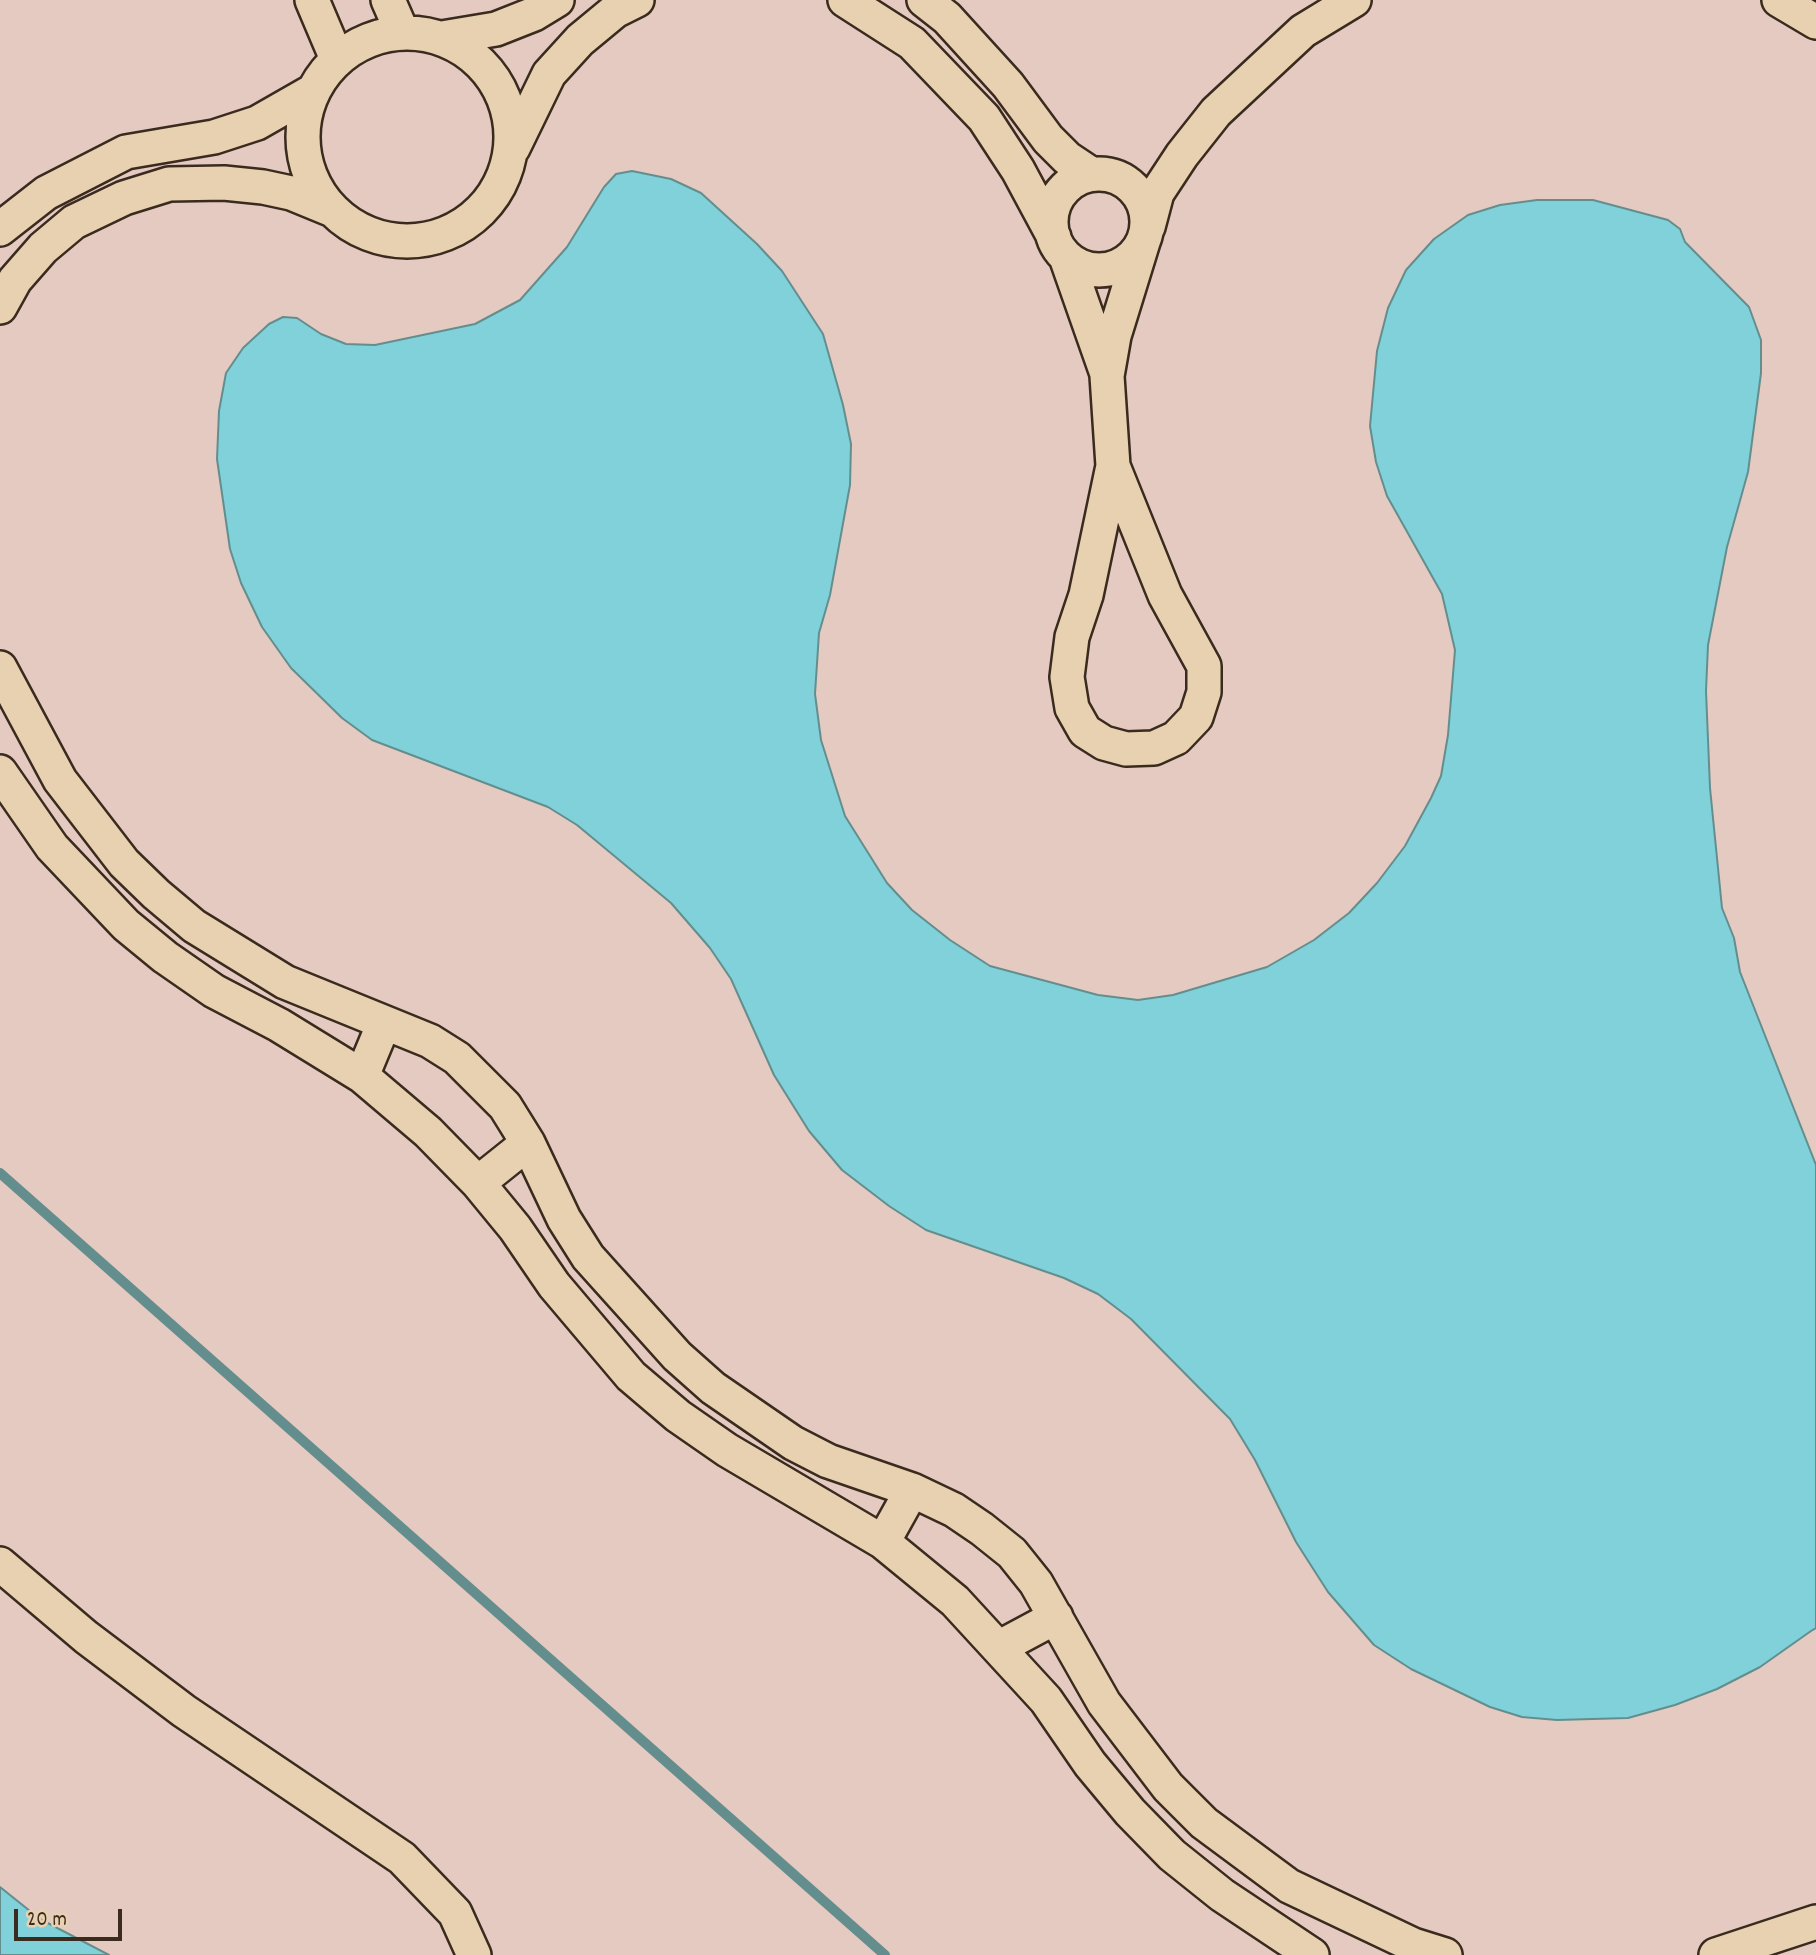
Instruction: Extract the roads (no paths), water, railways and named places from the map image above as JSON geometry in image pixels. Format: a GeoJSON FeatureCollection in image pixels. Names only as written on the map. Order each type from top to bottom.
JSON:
{"type":"FeatureCollection","features":[{"type":"Feature","properties":{"kind":"street"},"geometry":{"type":"LineString","coordinates":[[312,0],[338,59]]}},
{"type":"Feature","properties":{"kind":"street"},"geometry":{"type":"LineString","coordinates":[[388,0],[402,32]]}},
{"type":"Feature","properties":{"kind":"street"},"geometry":{"type":"LineString","coordinates":[[330,209],[313,183],[303,153],[304,121],[313,91],[338,59],[367,40],[402,32],[442,38],[496,29],[534,15],[557,0]]}},
{"type":"Feature","properties":{"kind":"street"},"geometry":{"type":"LineString","coordinates":[[0,307],[15,280],[43,248],[74,222],[124,198],[169,184],[224,183],[290,193],[330,209],[356,229],[387,241],[420,242],[451,232],[478,214],[499,188],[525,118],[549,74],[580,40],[615,11],[637,0]]}},
{"type":"Feature","properties":{"kind":"street"},"geometry":{"type":"LineString","coordinates":[[845,0],[912,43],[984,118],[1018,170],[1060,247],[1107,376]]}},
{"type":"Feature","properties":{"kind":"street"},"geometry":{"type":"LineString","coordinates":[[924,0],[947,18],[1067,158],[1102,174],[1128,182],[1140,194],[1146,209],[1145,234],[1135,255],[1108,269],[1093,270],[1060,247],[1053,212],[1062,190],[1075,180],[1102,174],[1143,171],[1182,155]]}},
{"type":"Feature","properties":{"kind":"street"},"geometry":{"type":"LineString","coordinates":[[1113,466],[1165,594],[1204,666],[1204,692],[1196,717],[1176,738],[1154,748],[1126,749],[1104,743],[1085,731],[1072,708],[1067,677],[1072,637],[1086,595],[1113,466],[1107,376],[1114,336],[1157,193],[1182,155],[1216,112],[1258,69],[1303,31],[1354,0]]}},
{"type":"Feature","properties":{"kind":"street"},"geometry":{"type":"LineString","coordinates":[[1779,0],[1816,22]]}},
{"type":"Feature","properties":{"kind":"street"},"geometry":{"type":"LineString","coordinates":[[442,38],[468,52],[489,72],[499,90],[511,127],[509,157]]}},
{"type":"Feature","properties":{"kind":"street"},"geometry":{"type":"LineString","coordinates":[[0,229],[46,193],[126,152],[225,134],[257,123],[313,91]]}},
{"type":"Feature","properties":{"kind":"street"},"geometry":{"type":"LineString","coordinates":[[1,675],[60,780],[89,822],[124,863],[156,894],[194,926],[274,976],[333,1004],[429,1041],[457,1058],[505,1106],[528,1143],[564,1219],[588,1257],[677,1356],[734,1404],[793,1443],[828,1461],[912,1490],[954,1510],[1012,1553],[1036,1583],[1104,1703],[1135,1748],[1204,1823],[1289,1886],[1413,1945],[1445,1955]]}},
{"type":"Feature","properties":{"kind":"street"},"geometry":{"type":"LineString","coordinates":[[0,772],[52,847],[86,886],[145,941],[214,991],[279,1025],[362,1076],[428,1132],[478,1183],[515,1228],[554,1285],[631,1376],[678,1416],[727,1450],[883,1542],[955,1601],[1046,1700],[1090,1764],[1130,1812],[1172,1855],[1222,1895],[1312,1955]]}},
{"type":"Feature","properties":{"kind":"street"},"geometry":{"type":"LineString","coordinates":[[362,1076],[384,1023]]}},
{"type":"Feature","properties":{"kind":"street"},"geometry":{"type":"LineString","coordinates":[[478,1183],[528,1143]]}},
{"type":"Feature","properties":{"kind":"street"},"geometry":{"type":"LineString","coordinates":[[883,1542],[912,1490]]}},
{"type":"Feature","properties":{"kind":"street"},"geometry":{"type":"LineString","coordinates":[[0,1563],[86,1637],[184,1711],[402,1858],[455,1913],[474,1955]]}},
{"type":"Feature","properties":{"kind":"street"},"geometry":{"type":"LineString","coordinates":[[1000,1647],[1056,1617]]}},
{"type":"Feature","properties":{"kind":"street"},"geometry":{"type":"LineString","coordinates":[[1716,1955],[1776,1938],[1816,1922]]}},
{"type":"Feature","properties":{"kind":"water"},"geometry":{"type":"Polygon","coordinates":[[[632,171],[671,179],[701,193],[757,244],[782,271],[823,334],[851,444],[850,485],[830,595],[819,633],[815,694],[821,740],[845,816],[887,883],[912,910],[950,940],[990,966],[1098,995],[1138,1000],[1173,995],[1267,967],[1314,940],[1349,913],[1377,883],[1405,846],[1441,776],[1448,735],[1455,650],[1442,594],[1387,496],[1376,462],[1370,426],[1377,351],[1388,308],[1406,270],[1434,239],[1468,215],[1500,205],[1537,200],[1593,200],[1668,220],[1680,229],[1685,242],[1749,307],[1761,340],[1761,373],[1748,472],[1727,547],[1708,645],[1706,691],[1710,788],[1722,908],[1734,938],[1740,972],[1816,1165],[1816,1628],[1760,1667],[1717,1689],[1675,1705],[1628,1718],[1557,1720],[1522,1717],[1490,1707],[1411,1669],[1374,1645],[1328,1592],[1296,1542],[1255,1460],[1230,1419],[1131,1319],[1098,1294],[1064,1278],[926,1230],[842,1170],[809,1131],[774,1075],[731,979],[710,948],[671,903],[577,825],[548,807],[372,740],[342,718],[291,668],[262,627],[241,583],[230,549],[217,459],[219,411],[226,373],[243,348],[269,324],[283,317],[297,318],[321,334],[346,344],[375,345],[475,324],[520,300],[567,247],[604,187],[616,174],[632,171]]]}},
{"type":"Feature","properties":{"kind":"water"},"geometry":{"type":"Polygon","coordinates":[[[0,1887],[40,1919],[109,1955],[0,1955],[0,1887]]]}},
{"type":"Feature","properties":{"kind":"waterway"},"geometry":{"type":"LineString","coordinates":[[0,1173],[885,1955]]}}]}
